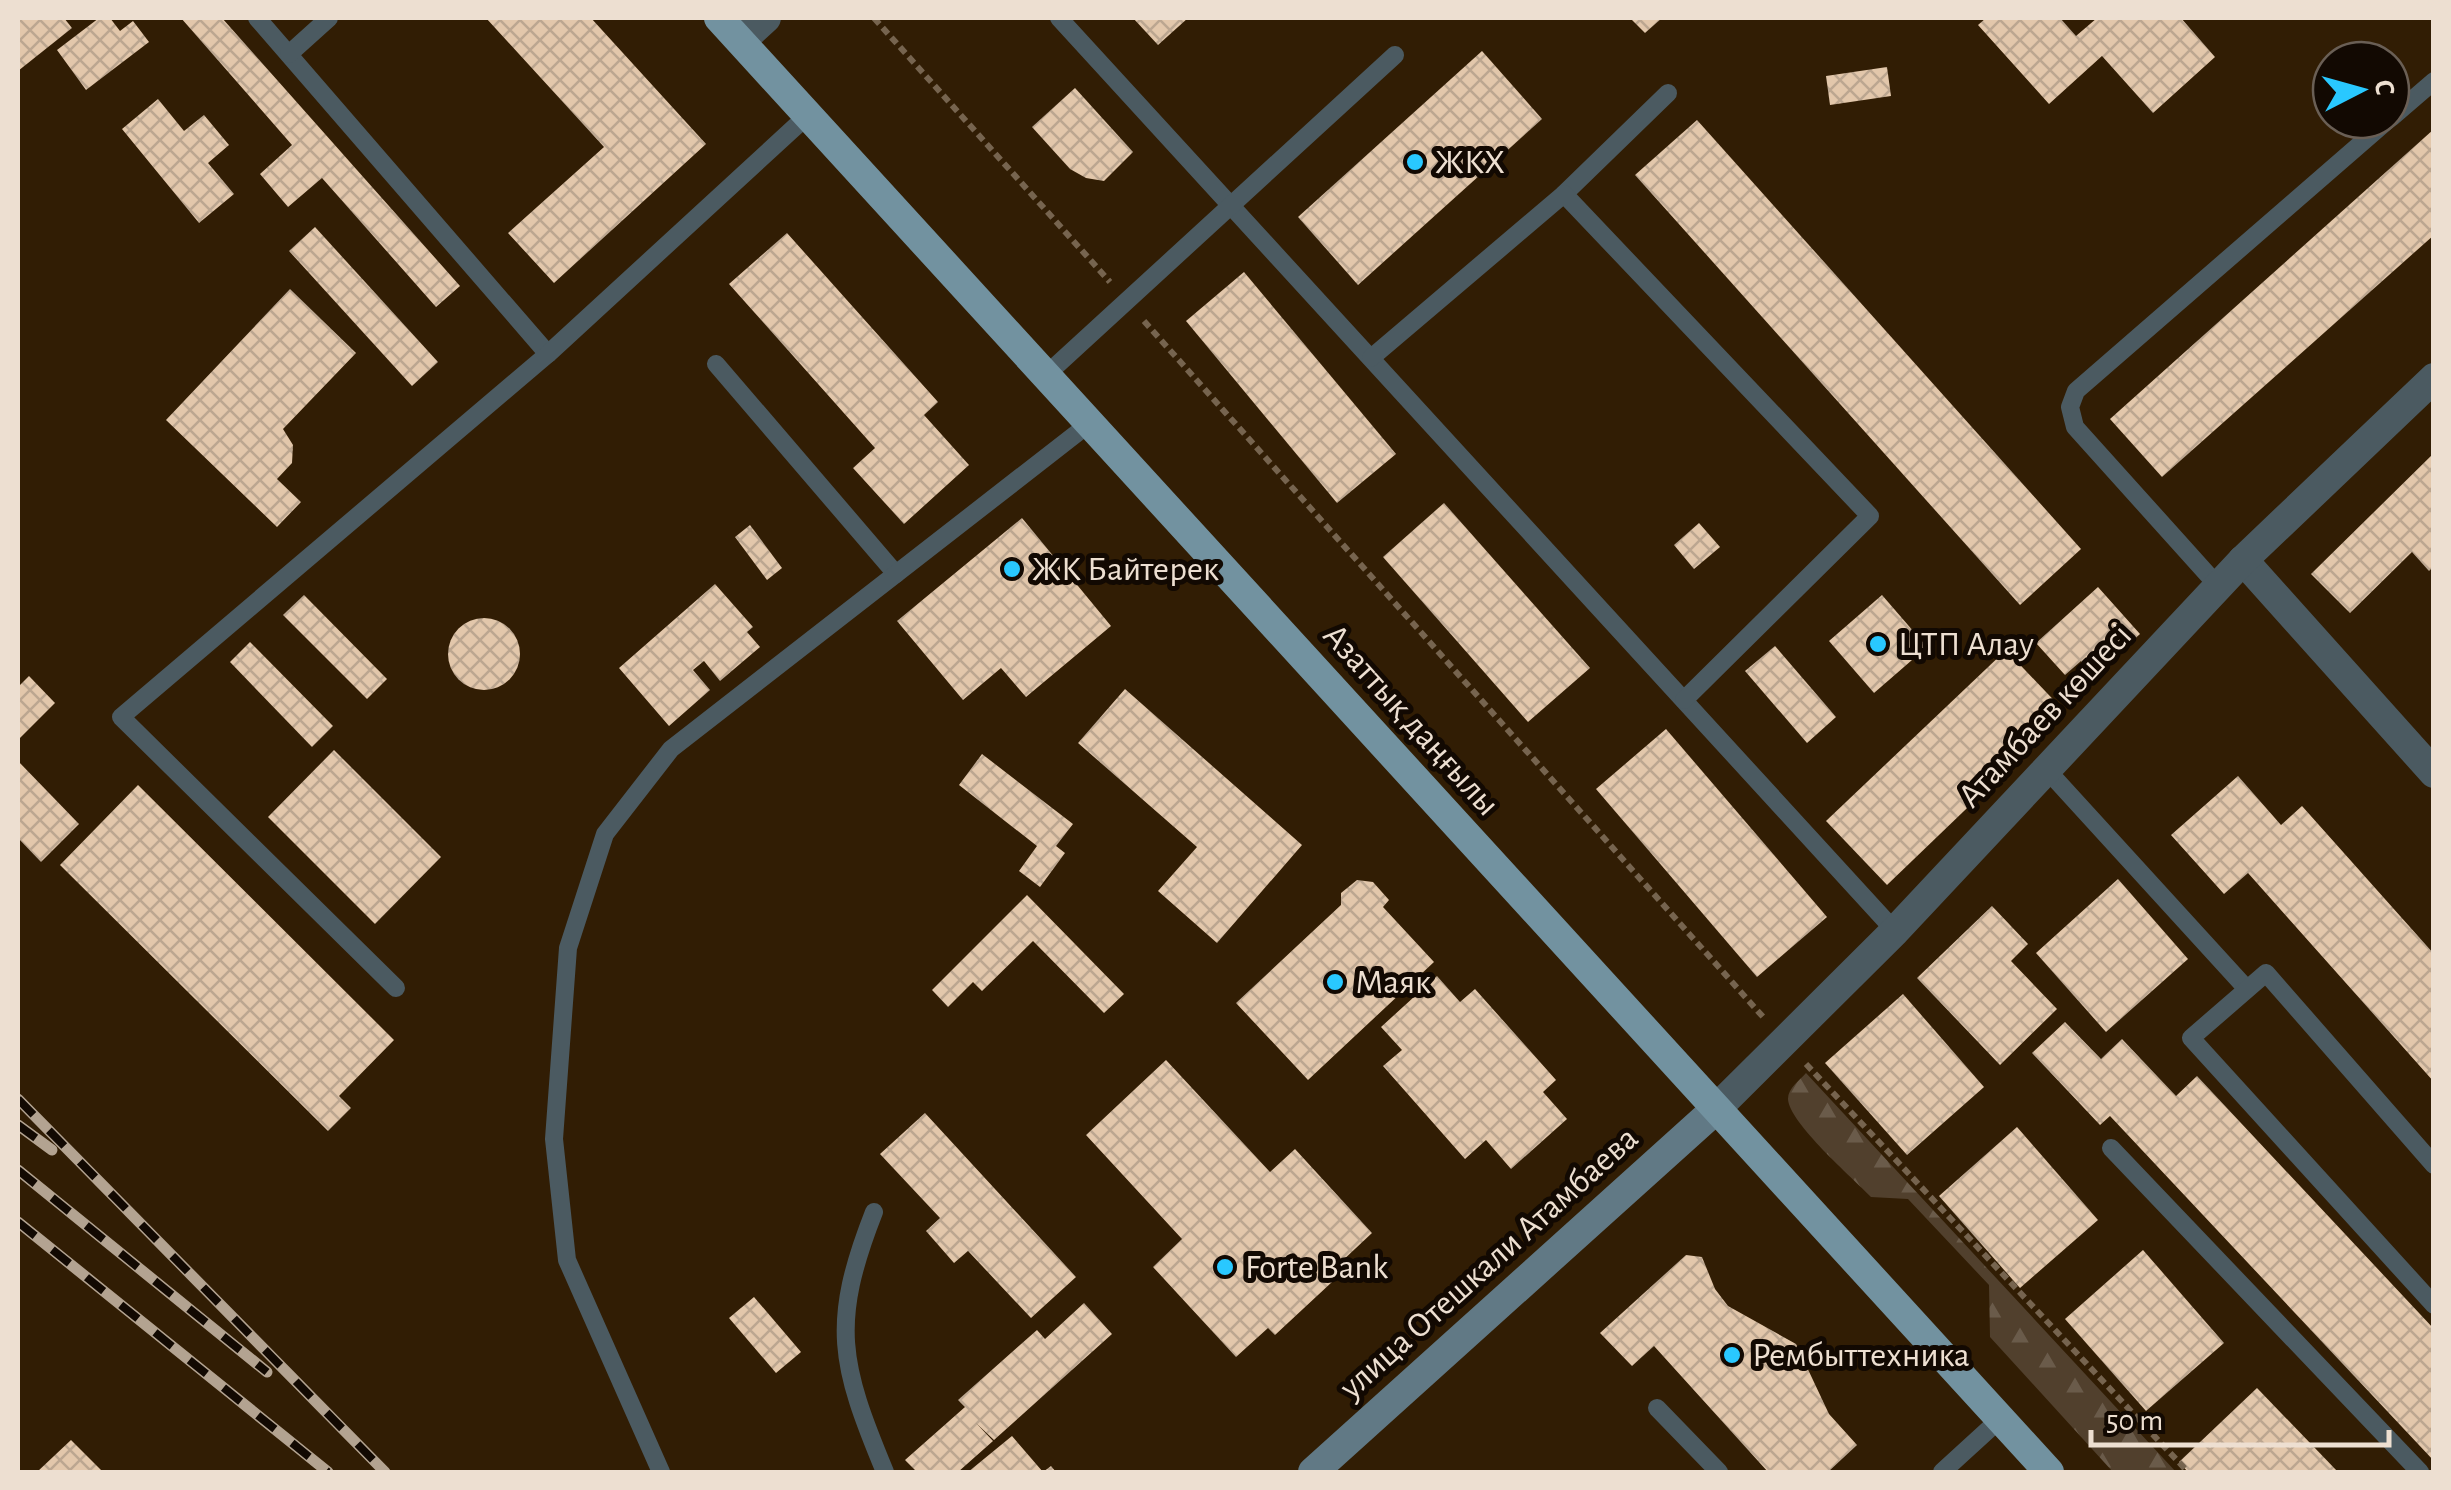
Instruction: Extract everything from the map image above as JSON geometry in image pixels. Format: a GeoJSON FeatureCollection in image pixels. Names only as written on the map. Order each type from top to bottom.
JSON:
{"type":"FeatureCollection","features":[{"type":"Feature","properties":{"kind":"main road","name":"Азаттық даңғылы"},"geometry":{"type":"LineString","coordinates":[[719,18],[2049,1472]]}},
{"type":"Feature","properties":{"kind":"street"},"geometry":{"type":"LineString","coordinates":[[741,41],[766,18]]}},
{"type":"Feature","properties":{"kind":"street","name":"Атамбаев көшесі"},"geometry":{"type":"LineString","coordinates":[[1716,1110],[1895,931],[2243,560],[2434,378]]}},
{"type":"Feature","properties":{"kind":"street"},"geometry":{"type":"LineString","coordinates":[[2243,560],[2434,773]]}},
{"type":"Feature","properties":{"kind":"street","name":"улица Отешкали Атамбаева"},"geometry":{"type":"LineString","coordinates":[[1313,1472],[1716,1110]]}},
{"type":"Feature","properties":{"kind":"lane"},"geometry":{"type":"LineString","coordinates":[[257,18],[548,354]]}},
{"type":"Feature","properties":{"kind":"lane"},"geometry":{"type":"LineString","coordinates":[[289,54],[329,18]]}},
{"type":"Feature","properties":{"kind":"lane"},"geometry":{"type":"LineString","coordinates":[[1059,18],[1895,931]]}},
{"type":"Feature","properties":{"kind":"lane"},"geometry":{"type":"LineString","coordinates":[[1046,376],[1395,55]]}},
{"type":"Feature","properties":{"kind":"lane"},"geometry":{"type":"LineString","coordinates":[[2411,101],[2434,81]]}},
{"type":"Feature","properties":{"kind":"lane"},"geometry":{"type":"LineString","coordinates":[[1371,358],[1564,194],[1668,93]]}},
{"type":"Feature","properties":{"kind":"lane"},"geometry":{"type":"LineString","coordinates":[[396,988],[121,718],[548,354],[808,116]]}},
{"type":"Feature","properties":{"kind":"lane"},"geometry":{"type":"LineString","coordinates":[[2218,586],[2075,427],[2070,407],[2076,391],[2366,140]]}},
{"type":"Feature","properties":{"kind":"lane"},"geometry":{"type":"LineString","coordinates":[[1564,194],[1870,516],[1684,700]]}},
{"type":"Feature","properties":{"kind":"lane"},"geometry":{"type":"LineString","coordinates":[[716,364],[896,574]]}},
{"type":"Feature","properties":{"kind":"lane"},"geometry":{"type":"LineString","coordinates":[[660,1472],[567,1260],[554,1139],[568,948],[605,834],[671,750],[1090,423]]}},
{"type":"Feature","properties":{"kind":"lane"},"geometry":{"type":"LineString","coordinates":[[2047,770],[2246,988]]}},
{"type":"Feature","properties":{"kind":"lane"},"geometry":{"type":"LineString","coordinates":[[2434,1165],[2266,973],[2191,1038],[2434,1306]]}},
{"type":"Feature","properties":{"kind":"lane"},"geometry":{"type":"LineString","coordinates":[[2110,1148],[2420,1472]]}},
{"type":"Feature","properties":{"kind":"lane"},"geometry":{"type":"LineString","coordinates":[[874,1212],[851,1271],[842,1335],[860,1414],[884,1472]]}},
{"type":"Feature","properties":{"kind":"lane"},"geometry":{"type":"LineString","coordinates":[[1657,1408],[1719,1472]]}},
{"type":"Feature","properties":{"kind":"lane"},"geometry":{"type":"LineString","coordinates":[[1942,1472],[2000,1418]]}},
{"type":"Feature","properties":{"kind":"path"},"geometry":{"type":"LineString","coordinates":[[874,18],[1785,1041],[2188,1472]]}},
{"type":"Feature","properties":{"kind":"green space"},"geometry":{"type":"Polygon","coordinates":[[[1806,1073],[2176,1472],[2113,1472],[1990,1337],[1989,1285],[1908,1199],[1871,1197],[1799,1122],[1788,1099],[1806,1073]]]}},
{"type":"Feature","properties":{"kind":"building"},"geometry":{"type":"Polygon","coordinates":[[[18,18],[64,18],[72,28],[18,71],[18,18]]]}},
{"type":"Feature","properties":{"kind":"building"},"geometry":{"type":"Polygon","coordinates":[[[99,18],[110,18],[120,31],[133,21],[149,42],[86,90],[57,50],[99,18]]]}},
{"type":"Feature","properties":{"kind":"building"},"geometry":{"type":"Polygon","coordinates":[[[181,18],[222,18],[460,286],[436,307],[322,178],[288,207],[260,174],[292,145],[181,18]]]}},
{"type":"Feature","properties":{"kind":"building"},"geometry":{"type":"Polygon","coordinates":[[[486,18],[591,18],[706,144],[554,283],[508,233],[604,147],[486,18]]]}},
{"type":"Feature","properties":{"kind":"building"},"geometry":{"type":"Polygon","coordinates":[[[1133,18],[1188,18],[1158,45],[1133,18]]]}},
{"type":"Feature","properties":{"kind":"building"},"geometry":{"type":"Polygon","coordinates":[[[1630,18],[1662,18],[1645,33],[1630,18]]]}},
{"type":"Feature","properties":{"kind":"building"},"geometry":{"type":"Polygon","coordinates":[[[1986,18],[2060,18],[2076,36],[2097,18],[2181,18],[2215,57],[2153,113],[2102,56],[2049,104],[1978,25],[1986,18]]]}},
{"type":"Feature","properties":{"kind":"building"},"geometry":{"type":"Polygon","coordinates":[[[1482,51],[1542,119],[1358,285],[1298,217],[1482,51]]]}},
{"type":"Feature","properties":{"kind":"building"},"geometry":{"type":"Polygon","coordinates":[[[1887,67],[1891,96],[1830,105],[1826,76],[1887,67]]]}},
{"type":"Feature","properties":{"kind":"building"},"geometry":{"type":"Polygon","coordinates":[[[1075,88],[1133,152],[1104,181],[1086,178],[1070,169],[1032,127],[1075,88]]]}},
{"type":"Feature","properties":{"kind":"building"},"geometry":{"type":"Polygon","coordinates":[[[158,99],[184,131],[204,115],[229,145],[208,163],[234,194],[199,223],[122,129],[158,99]]]}},
{"type":"Feature","properties":{"kind":"building"},"geometry":{"type":"Polygon","coordinates":[[[1697,120],[2081,549],[2020,605],[1635,175],[1697,120]]]}},
{"type":"Feature","properties":{"kind":"building"},"geometry":{"type":"Polygon","coordinates":[[[2434,129],[2434,235],[2162,477],[2110,419],[2434,129]]]}},
{"type":"Feature","properties":{"kind":"building"},"geometry":{"type":"Polygon","coordinates":[[[315,227],[438,362],[412,386],[289,251],[315,227]]]}},
{"type":"Feature","properties":{"kind":"building"},"geometry":{"type":"Polygon","coordinates":[[[787,233],[938,402],[924,415],[969,465],[904,524],[853,468],[875,448],[729,284],[787,233]]]}},
{"type":"Feature","properties":{"kind":"building"},"geometry":{"type":"Polygon","coordinates":[[[1244,272],[1396,454],[1337,503],[1186,321],[1244,272]]]}},
{"type":"Feature","properties":{"kind":"building"},"geometry":{"type":"Polygon","coordinates":[[[290,289],[356,353],[283,429],[293,445],[292,463],[277,479],[301,502],[277,527],[166,420],[290,289]]]}},
{"type":"Feature","properties":{"kind":"building"},"geometry":{"type":"Polygon","coordinates":[[[2434,453],[2434,566],[2429,571],[2412,552],[2350,613],[2311,574],[2434,453]]]}},
{"type":"Feature","properties":{"kind":"building"},"geometry":{"type":"Polygon","coordinates":[[[1444,503],[1590,668],[1528,722],[1383,557],[1444,503]]]}},
{"type":"Feature","properties":{"kind":"building","name":"ЖК Байтерек"},"geometry":{"type":"Polygon","coordinates":[[[1022,518],[1111,626],[1026,697],[1001,668],[963,700],[897,621],[1022,518]]]}},
{"type":"Feature","properties":{"kind":"building"},"geometry":{"type":"Polygon","coordinates":[[[1699,523],[1720,547],[1694,569],[1674,545],[1699,523]]]}},
{"type":"Feature","properties":{"kind":"building"},"geometry":{"type":"Polygon","coordinates":[[[750,525],[782,568],[767,580],[735,537],[750,525]]]}},
{"type":"Feature","properties":{"kind":"building"},"geometry":{"type":"Polygon","coordinates":[[[715,584],[753,627],[747,632],[760,647],[720,681],[704,661],[693,670],[710,690],[669,726],[619,668],[715,584]]]}},
{"type":"Feature","properties":{"kind":"building"},"geometry":{"type":"Polygon","coordinates":[[[2098,587],[2140,634],[2094,676],[2081,661],[2065,675],[2036,643],[2098,587]]]}},
{"type":"Feature","properties":{"kind":"building"},"geometry":{"type":"Polygon","coordinates":[[[304,595],[387,679],[367,699],[283,615],[304,595]]]}},
{"type":"Feature","properties":{"kind":"building","name":"ЦТП Алау"},"geometry":{"type":"Polygon","coordinates":[[[1882,595],[1927,647],[1874,693],[1829,641],[1882,595]]]}},
{"type":"Feature","properties":{"kind":"building"},"geometry":{"type":"Polygon","coordinates":[[[484,618],[498,620],[510,628],[518,640],[518,668],[510,680],[498,688],[484,690],[470,688],[458,680],[450,668],[448,654],[450,640],[458,628],[470,620],[484,618]]]}},
{"type":"Feature","properties":{"kind":"building"},"geometry":{"type":"Polygon","coordinates":[[[250,642],[333,726],[312,747],[230,662],[250,642]]]}},
{"type":"Feature","properties":{"kind":"building"},"geometry":{"type":"Polygon","coordinates":[[[1775,646],[1836,717],[1807,743],[1745,671],[1775,646]]]}},
{"type":"Feature","properties":{"kind":"building"},"geometry":{"type":"Polygon","coordinates":[[[2006,650],[2066,713],[1887,885],[1826,821],[2006,650]]]}},
{"type":"Feature","properties":{"kind":"building"},"geometry":{"type":"Polygon","coordinates":[[[29,676],[55,703],[18,740],[18,687],[29,676]]]}},
{"type":"Feature","properties":{"kind":"building"},"geometry":{"type":"Polygon","coordinates":[[[1125,689],[1302,845],[1217,943],[1158,891],[1197,847],[1078,743],[1125,689]]]}},
{"type":"Feature","properties":{"kind":"building"},"geometry":{"type":"Polygon","coordinates":[[[1666,729],[1827,917],[1757,977],[1596,789],[1666,729]]]}},
{"type":"Feature","properties":{"kind":"building"},"geometry":{"type":"Polygon","coordinates":[[[334,750],[441,857],[375,924],[268,817],[334,750]]]}},
{"type":"Feature","properties":{"kind":"building"},"geometry":{"type":"Polygon","coordinates":[[[982,754],[1073,824],[1056,846],[1065,853],[1040,887],[1019,871],[1037,846],[959,785],[982,754]]]}},
{"type":"Feature","properties":{"kind":"building"},"geometry":{"type":"Polygon","coordinates":[[[18,761],[79,824],[41,862],[18,838],[18,761]]]}},
{"type":"Feature","properties":{"kind":"building"},"geometry":{"type":"Polygon","coordinates":[[[2238,776],[2281,825],[2302,806],[2434,954],[2434,1082],[2248,873],[2224,894],[2171,835],[2238,776]]]}},
{"type":"Feature","properties":{"kind":"building"},"geometry":{"type":"Polygon","coordinates":[[[138,785],[394,1040],[339,1096],[351,1108],[328,1131],[60,865],[138,785]]]}},
{"type":"Feature","properties":{"kind":"building"},"geometry":{"type":"Polygon","coordinates":[[[2118,879],[2188,959],[2106,1032],[2036,953],[2118,879]]]}},
{"type":"Feature","properties":{"kind":"building","name":"Маяк"},"geometry":{"type":"Polygon","coordinates":[[[1357,880],[1373,882],[1389,900],[1383,907],[1434,962],[1308,1080],[1236,1003],[1341,905],[1341,893],[1357,880]]]}},
{"type":"Feature","properties":{"kind":"building"},"geometry":{"type":"Polygon","coordinates":[[[1027,895],[1124,994],[1104,1013],[1033,941],[982,991],[973,982],[948,1007],[932,990],[1027,895]]]}},
{"type":"Feature","properties":{"kind":"building"},"geometry":{"type":"Polygon","coordinates":[[[1992,906],[2028,944],[2011,961],[2057,1009],[2000,1065],[1917,978],[1992,906]]]}},
{"type":"Feature","properties":{"kind":"building"},"geometry":{"type":"Polygon","coordinates":[[[1437,976],[1460,1002],[1475,989],[1556,1080],[1543,1092],[1567,1119],[1511,1169],[1486,1140],[1465,1159],[1383,1066],[1402,1050],[1381,1027],[1437,976]]]}},
{"type":"Feature","properties":{"kind":"building"},"geometry":{"type":"Polygon","coordinates":[[[1903,994],[1984,1087],[1907,1155],[1825,1063],[1903,994]]]}},
{"type":"Feature","properties":{"kind":"building"},"geometry":{"type":"Polygon","coordinates":[[[2065,1022],[2101,1059],[2122,1039],[2176,1096],[2197,1076],[2434,1329],[2434,1461],[2110,1116],[2100,1125],[2032,1053],[2065,1022]]]}},
{"type":"Feature","properties":{"kind":"building"},"geometry":{"type":"Polygon","coordinates":[[[1166,1060],[1270,1172],[1295,1149],[1372,1233],[1340,1263],[1346,1269],[1275,1335],[1268,1328],[1236,1357],[1153,1267],[1182,1239],[1086,1135],[1166,1060]]]}},
{"type":"Feature","properties":{"kind":"building"},"geometry":{"type":"Polygon","coordinates":[[[925,1113],[1076,1277],[1031,1318],[968,1251],[954,1263],[926,1231],[940,1218],[880,1154],[925,1113]]]}},
{"type":"Feature","properties":{"kind":"building"},"geometry":{"type":"Polygon","coordinates":[[[2017,1127],[2098,1220],[2020,1288],[1939,1196],[2017,1127]]]}},
{"type":"Feature","properties":{"kind":"building"},"geometry":{"type":"Polygon","coordinates":[[[2143,1250],[2224,1343],[2146,1411],[2065,1319],[2143,1250]]]}},
{"type":"Feature","properties":{"kind":"building","name":"Рембыттехника"},"geometry":{"type":"Polygon","coordinates":[[[1686,1255],[1702,1257],[1715,1289],[1728,1306],[1796,1344],[1829,1414],[1857,1445],[1828,1472],[1768,1472],[1654,1346],[1632,1366],[1600,1333],[1686,1255]]]}},
{"type":"Feature","properties":{"kind":"building"},"geometry":{"type":"Polygon","coordinates":[[[754,1297],[801,1352],[776,1373],[729,1318],[754,1297]]]}},
{"type":"Feature","properties":{"kind":"building"},"geometry":{"type":"Polygon","coordinates":[[[1084,1303],[1112,1334],[994,1440],[976,1423],[993,1441],[958,1472],[917,1472],[905,1460],[965,1407],[958,1400],[1037,1330],[1045,1339],[1084,1303]]]}},
{"type":"Feature","properties":{"kind":"building"},"geometry":{"type":"Polygon","coordinates":[[[2257,1388],[2338,1472],[2188,1472],[2179,1462],[2257,1388]]]}},
{"type":"Feature","properties":{"kind":"building"},"geometry":{"type":"Polygon","coordinates":[[[1012,1436],[1043,1472],[968,1472],[1012,1436]]]}},
{"type":"Feature","properties":{"kind":"building"},"geometry":{"type":"Polygon","coordinates":[[[71,1440],[103,1472],[37,1472],[71,1440]]]}},
{"type":"Feature","properties":{"kind":"railway"},"geometry":{"type":"LineString","coordinates":[[18,1099],[385,1472]]}},
{"type":"Feature","properties":{"kind":"railway"},"geometry":{"type":"LineString","coordinates":[[18,1125],[52,1150]]}},
{"type":"Feature","properties":{"kind":"railway"},"geometry":{"type":"LineString","coordinates":[[18,1170],[267,1372]]}},
{"type":"Feature","properties":{"kind":"railway"},"geometry":{"type":"LineString","coordinates":[[18,1222],[328,1472]]}},
{"type":"Feature","properties":{"kind":"place","name":"ЖКХ"},"geometry":{"type":"Point","coordinates":[1415,162]}},
{"type":"Feature","properties":{"kind":"place","name":"ЖК Байтерек"},"geometry":{"type":"Point","coordinates":[1012,569]}},
{"type":"Feature","properties":{"kind":"place","name":"ЦТП Алау"},"geometry":{"type":"Point","coordinates":[1878,644]}},
{"type":"Feature","properties":{"kind":"place","name":"Маяк"},"geometry":{"type":"Point","coordinates":[1335,982]}},
{"type":"Feature","properties":{"kind":"place","name":"Forte Bank"},"geometry":{"type":"Point","coordinates":[1225,1267]}},
{"type":"Feature","properties":{"kind":"place","name":"Рембыттехника"},"geometry":{"type":"Point","coordinates":[1732,1355]}}]}
